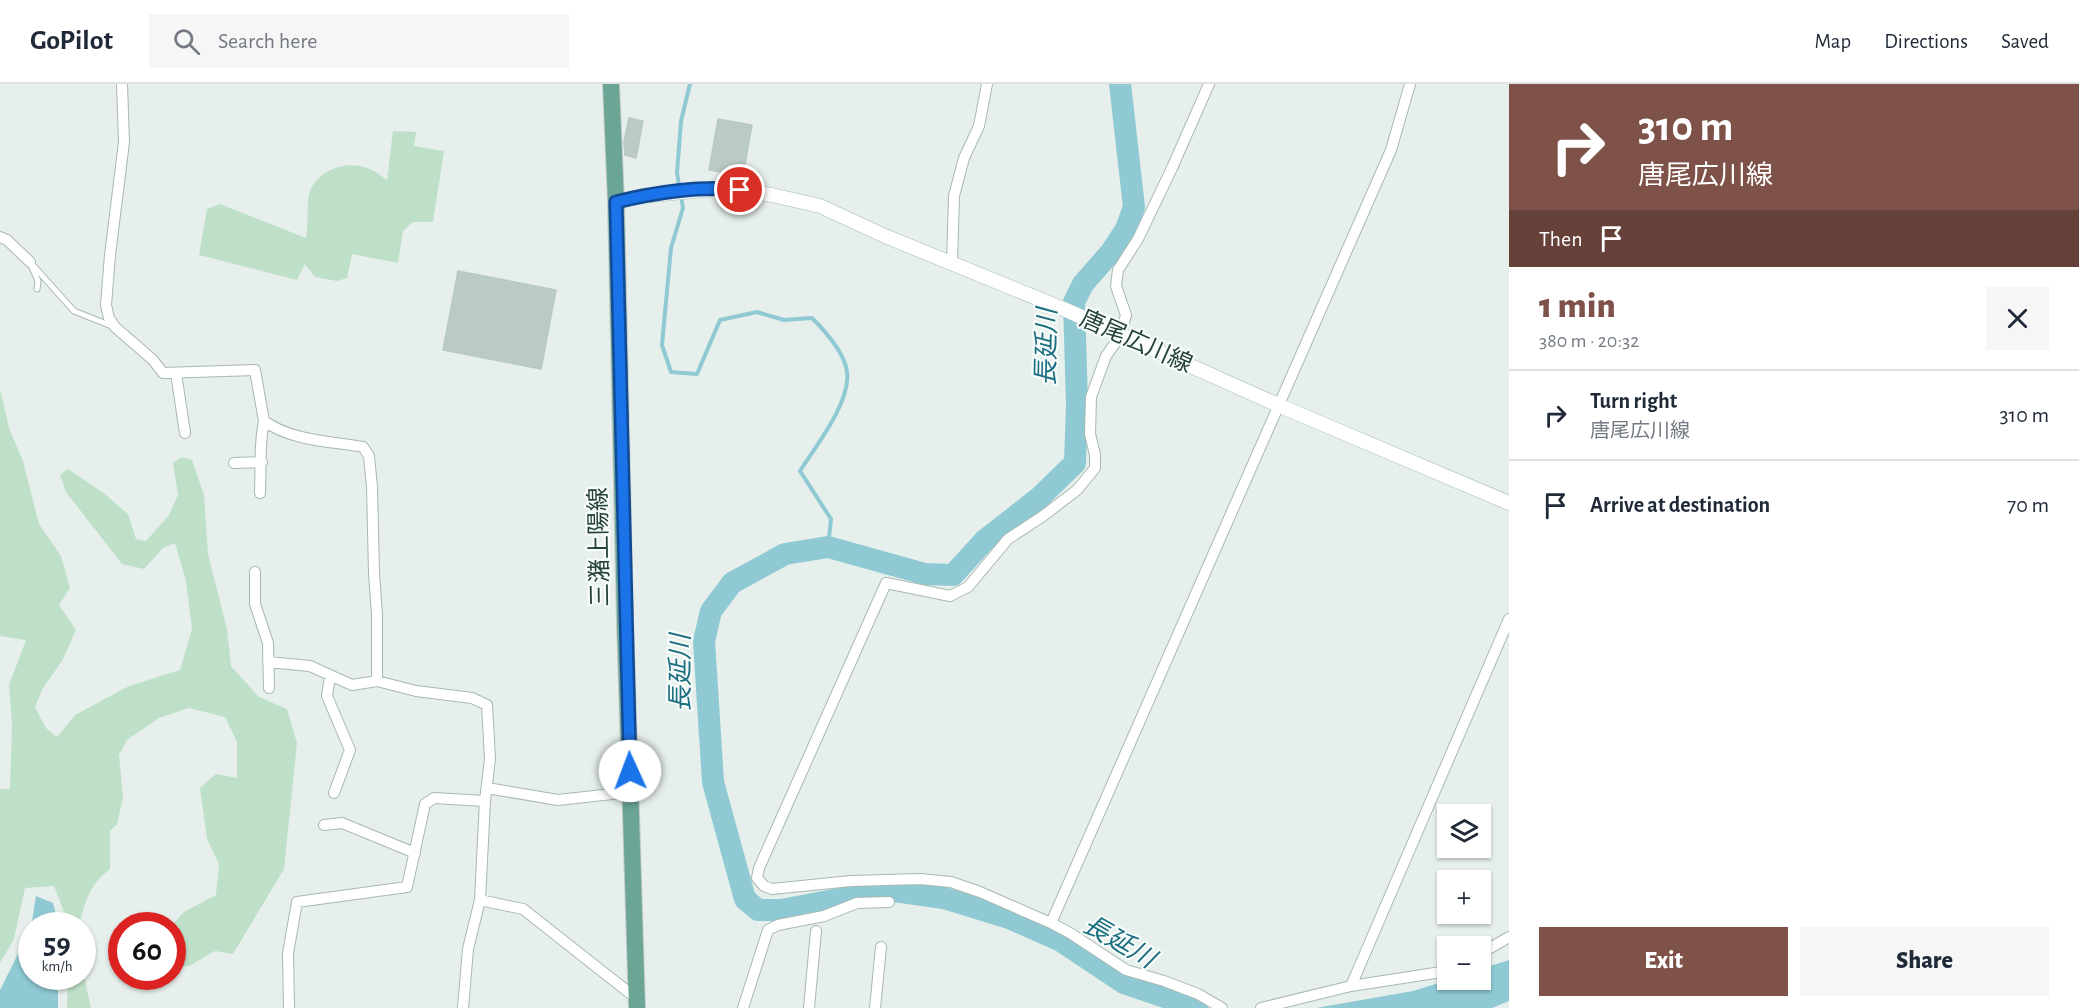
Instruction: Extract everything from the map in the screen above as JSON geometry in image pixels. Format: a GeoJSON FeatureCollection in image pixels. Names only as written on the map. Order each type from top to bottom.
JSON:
{"type":"FeatureCollection","features":[{"type":"Feature","properties":{"kind":"main road","name":"三潴上陽線"},"geometry":{"type":"LineString","coordinates":[[611,84],[636,1003]]}},
{"type":"Feature","properties":{"kind":"main road","name":"唐尾広川線"},"geometry":{"type":"LineString","coordinates":[[616,202],[642,196],[724,188],[772,195],[820,206],[1066,310],[1278,405],[1509,503]]}},
{"type":"Feature","properties":{"kind":"street"},"geometry":{"type":"LineString","coordinates":[[122,84],[124,142],[110,255],[106,305],[109,318],[115,327],[153,360],[163,373],[255,370],[264,422],[260,436],[262,462],[260,493]]}},
{"type":"Feature","properties":{"kind":"street"},"geometry":{"type":"LineString","coordinates":[[952,263],[954,195],[964,158],[979,126],[987,84]]}},
{"type":"Feature","properties":{"kind":"street"},"geometry":{"type":"LineString","coordinates":[[1209,84],[1138,239],[1118,270],[1116,286],[1126,315],[1114,333],[1091,397],[1090,434],[1095,455],[1095,468],[1077,490],[1008,539],[968,587],[951,596],[886,583],[763,857],[757,878],[764,886],[772,889],[850,881],[920,879],[951,882],[1051,923],[1126,970],[1198,994],[1222,1008]]}},
{"type":"Feature","properties":{"kind":"street"},"geometry":{"type":"LineString","coordinates":[[1051,923],[1390,150],[1410,84]]}},
{"type":"Feature","properties":{"kind":"street"},"geometry":{"type":"LineString","coordinates":[[0,237],[7,240],[30,262]]}},
{"type":"Feature","properties":{"kind":"street"},"geometry":{"type":"LineString","coordinates":[[177,373],[185,433]]}},
{"type":"Feature","properties":{"kind":"street"},"geometry":{"type":"LineString","coordinates":[[264,422],[291,435],[363,447],[369,456],[377,614],[377,681]]}},
{"type":"Feature","properties":{"kind":"street"},"geometry":{"type":"LineString","coordinates":[[234,463],[262,462]]}},
{"type":"Feature","properties":{"kind":"street"},"geometry":{"type":"LineString","coordinates":[[255,572],[255,604],[268,643],[269,688]]}},
{"type":"Feature","properties":{"kind":"street"},"geometry":{"type":"LineString","coordinates":[[1351,986],[1509,619]]}},
{"type":"Feature","properties":{"kind":"street"},"geometry":{"type":"LineString","coordinates":[[268,662],[310,666],[352,685],[377,681],[416,691],[472,698],[487,705],[490,759],[485,801],[480,900],[468,949],[463,1008]]}},
{"type":"Feature","properties":{"kind":"street"},"geometry":{"type":"LineString","coordinates":[[330,676],[327,696],[350,750],[334,793]]}},
{"type":"Feature","properties":{"kind":"street"},"geometry":{"type":"LineString","coordinates":[[487,788],[558,800],[630,792]]}},
{"type":"Feature","properties":{"kind":"street"},"geometry":{"type":"LineString","coordinates":[[289,1008],[288,953],[297,902],[407,886],[425,804],[434,798],[485,801]]}},
{"type":"Feature","properties":{"kind":"street"},"geometry":{"type":"LineString","coordinates":[[324,825],[342,823],[415,853]]}},
{"type":"Feature","properties":{"kind":"street"},"geometry":{"type":"LineString","coordinates":[[480,900],[523,909],[636,1003]]}},
{"type":"Feature","properties":{"kind":"street"},"geometry":{"type":"LineString","coordinates":[[743,1008],[768,930],[824,916],[856,903],[889,902]]}},
{"type":"Feature","properties":{"kind":"street"},"geometry":{"type":"LineString","coordinates":[[809,1008],[816,931]]}},
{"type":"Feature","properties":{"kind":"street"},"geometry":{"type":"LineString","coordinates":[[1491,948],[1509,937]]}},
{"type":"Feature","properties":{"kind":"street"},"geometry":{"type":"LineString","coordinates":[[875,1008],[881,947]]}},
{"type":"Feature","properties":{"kind":"street"},"geometry":{"type":"LineString","coordinates":[[1261,1008],[1351,986],[1437,973]]}},
{"type":"Feature","properties":{"kind":"lane"},"geometry":{"type":"LineString","coordinates":[[30,262],[74,311],[115,327]]}},
{"type":"Feature","properties":{"kind":"lane"},"geometry":{"type":"LineString","coordinates":[[30,262],[38,281],[37,290]]}},
{"type":"Feature","properties":{"kind":"green space"},"geometry":{"type":"Polygon","coordinates":[[[393,131],[416,132],[414,146],[444,151],[433,222],[413,222],[403,231],[398,263],[352,254],[347,278],[337,281],[315,277],[305,264],[297,280],[199,255],[207,209],[220,204],[306,238],[310,191],[319,177],[342,166],[351,165],[370,169],[387,180],[393,131]]]}},
{"type":"Feature","properties":{"kind":"green space"},"geometry":{"type":"Polygon","coordinates":[[[0,389],[9,428],[23,461],[39,524],[61,556],[70,588],[59,605],[76,630],[62,661],[43,688],[35,707],[46,728],[57,737],[75,715],[129,686],[180,670],[192,629],[186,581],[175,543],[163,548],[144,569],[122,564],[66,492],[60,475],[68,469],[105,494],[128,514],[136,539],[146,541],[169,515],[178,495],[173,463],[182,457],[192,460],[204,495],[208,554],[227,629],[231,666],[259,697],[287,709],[297,743],[284,869],[233,954],[215,951],[186,966],[186,912],[184,912],[216,895],[219,864],[207,839],[200,788],[216,774],[237,778],[237,742],[225,717],[189,708],[159,718],[127,740],[119,755],[123,798],[117,824],[110,831],[110,869],[92,888],[83,912],[64,912],[54,886],[25,888],[14,939],[0,963],[0,789],[10,789],[12,725],[9,685],[26,640],[0,636],[0,389]]]}},
{"type":"Feature","properties":{"kind":"green space"},"geometry":{"type":"Polygon","coordinates":[[[68,990],[87,990],[91,1008],[67,1008],[68,990]]]}},
{"type":"Feature","properties":{"kind":"water"},"geometry":{"type":"Polygon","coordinates":[[[36,896],[53,903],[55,912],[34,912],[36,896]]]}},
{"type":"Feature","properties":{"kind":"water"},"geometry":{"type":"Polygon","coordinates":[[[18,954],[18,990],[58,990],[58,1008],[0,1008],[0,990],[18,954]]]}},
{"type":"Feature","properties":{"kind":"water"},"geometry":{"type":"Polygon","coordinates":[[[1509,960],[1509,1001],[1492,1008],[1316,1008],[1413,991],[1437,983],[1437,990],[1491,990],[1491,966],[1509,960]]]}},
{"type":"Feature","properties":{"kind":"building"},"geometry":{"type":"Polygon","coordinates":[[[629,118],[643,121],[636,158],[625,155],[624,142],[629,118]]]}},
{"type":"Feature","properties":{"kind":"building"},"geometry":{"type":"Polygon","coordinates":[[[718,119],[752,125],[743,176],[709,170],[718,119]]]}},
{"type":"Feature","properties":{"kind":"building"},"geometry":{"type":"Polygon","coordinates":[[[458,271],[556,290],[541,369],[443,350],[458,271]]]}},
{"type":"Feature","properties":{"kind":"waterway"},"geometry":{"type":"LineString","coordinates":[[690,84],[681,121],[677,173],[683,208],[671,248],[662,345],[671,372],[697,374],[720,320],[757,312],[784,320],[812,318],[828,336],[843,358],[847,372],[847,384],[844,397],[831,423],[800,471],[831,519],[828,547]]}},
{"type":"Feature","properties":{"kind":"waterway","name":"長延川"},"geometry":{"type":"LineString","coordinates":[[1120,84],[1134,207],[1126,229],[1111,252],[1083,284],[1074,302],[1077,405],[1075,463],[1040,497],[985,540],[953,575],[925,574],[828,547],[785,554],[732,583],[711,611],[704,641],[713,782],[745,899],[758,910],[781,910],[887,890],[944,898],[1009,918],[1061,941],[1124,983],[1197,1008]]}},
{"type":"Feature","properties":{"kind":"route"},"geometry":{"type":"LineString","coordinates":[[630,771],[616,202],[642,196],[724,188],[740,190]]}}]}
